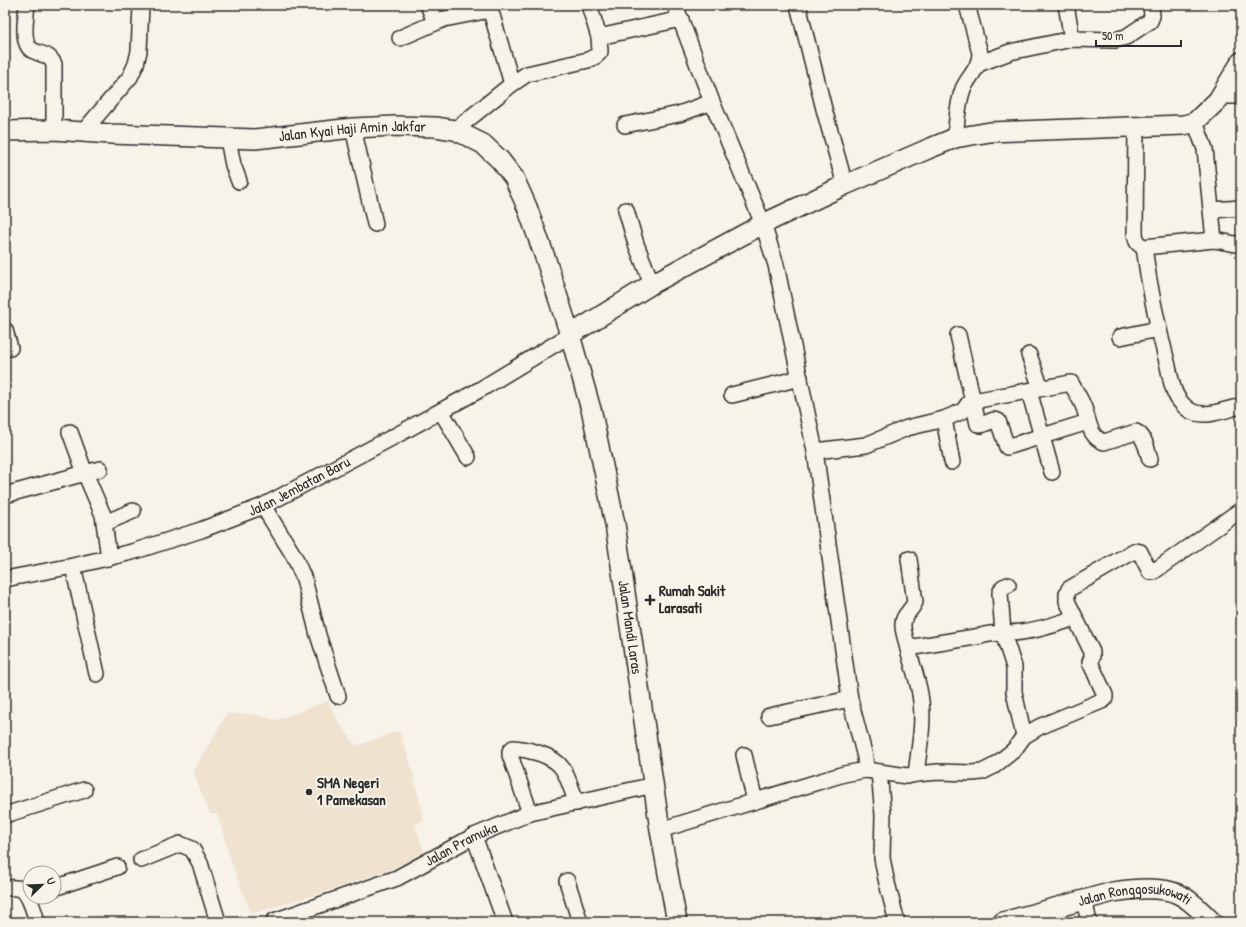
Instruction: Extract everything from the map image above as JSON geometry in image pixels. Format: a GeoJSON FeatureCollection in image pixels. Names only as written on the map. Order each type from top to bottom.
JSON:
{"type":"FeatureCollection","features":[{"type":"Feature","properties":{"kind":"main road"},"geometry":{"type":"LineString","coordinates":[[570,335],[652,284],[763,224],[845,185],[955,138],[990,132],[1184,125],[1195,122],[1218,100],[1241,62]]}},
{"type":"Feature","properties":{"kind":"main road","name":"Jalan Kyai Haji Amin Jakfar"},"geometry":{"type":"LineString","coordinates":[[5,131],[54,130],[111,134],[255,139],[353,128],[395,126],[435,127],[455,130],[483,144],[500,160],[514,178],[527,206],[570,335]]}},
{"type":"Feature","properties":{"kind":"main road","name":"Jalan Mandi Laras"},"geometry":{"type":"LineString","coordinates":[[570,335],[592,413],[609,491],[660,830],[677,922]]}},
{"type":"Feature","properties":{"kind":"main road","name":"Jalan Ronggosukowati"},"geometry":{"type":"LineString","coordinates":[[1005,922],[1125,890],[1167,890],[1180,894],[1212,922]]}},
{"type":"Feature","properties":{"kind":"street"},"geometry":{"type":"LineString","coordinates":[[27,5],[25,40],[27,47],[34,51],[46,54],[51,58],[54,64],[54,130]]}},
{"type":"Feature","properties":{"kind":"street"},"geometry":{"type":"LineString","coordinates":[[84,132],[130,77],[136,64],[139,51],[141,5]]}},
{"type":"Feature","properties":{"kind":"street"},"geometry":{"type":"LineString","coordinates":[[428,5],[435,22]]}},
{"type":"Feature","properties":{"kind":"street"},"geometry":{"type":"LineString","coordinates":[[455,130],[512,84],[531,73],[588,60],[596,56],[600,52],[599,37],[588,5]]}},
{"type":"Feature","properties":{"kind":"street"},"geometry":{"type":"LineString","coordinates":[[675,5],[712,102],[763,224],[776,265],[815,452],[850,699],[865,757],[873,771],[883,815],[882,858],[897,922]]}},
{"type":"Feature","properties":{"kind":"street"},"geometry":{"type":"LineString","coordinates":[[798,5],[845,185]]}},
{"type":"Feature","properties":{"kind":"street"},"geometry":{"type":"LineString","coordinates":[[955,138],[959,102],[964,88],[978,64],[980,53],[967,5]]}},
{"type":"Feature","properties":{"kind":"street"},"geometry":{"type":"LineString","coordinates":[[1066,5],[1072,40]]}},
{"type":"Feature","properties":{"kind":"street"},"geometry":{"type":"LineString","coordinates":[[978,64],[1010,52],[1072,40],[1115,40],[1126,37],[1150,21],[1152,16],[1151,5]]}},
{"type":"Feature","properties":{"kind":"street"},"geometry":{"type":"LineString","coordinates":[[400,38],[435,22],[489,7],[512,84]]}},
{"type":"Feature","properties":{"kind":"street"},"geometry":{"type":"LineString","coordinates":[[599,37],[681,19]]}},
{"type":"Feature","properties":{"kind":"street"},"geometry":{"type":"LineString","coordinates":[[1221,96],[1241,96]]}},
{"type":"Feature","properties":{"kind":"street"},"geometry":{"type":"LineString","coordinates":[[625,125],[679,114],[712,102]]}},
{"type":"Feature","properties":{"kind":"street"},"geometry":{"type":"LineString","coordinates":[[1195,122],[1205,149],[1214,240]]}},
{"type":"Feature","properties":{"kind":"street"},"geometry":{"type":"LineString","coordinates":[[1136,126],[1135,232],[1136,241],[1139,245],[1144,247],[1214,240],[1241,245]]}},
{"type":"Feature","properties":{"kind":"street"},"geometry":{"type":"LineString","coordinates":[[353,128],[375,224]]}},
{"type":"Feature","properties":{"kind":"street"},"geometry":{"type":"LineString","coordinates":[[228,139],[233,165],[239,181]]}},
{"type":"Feature","properties":{"kind":"street"},"geometry":{"type":"LineString","coordinates":[[1212,210],[1241,208]]}},
{"type":"Feature","properties":{"kind":"street"},"geometry":{"type":"LineString","coordinates":[[626,210],[636,244],[652,284]]}},
{"type":"Feature","properties":{"kind":"street"},"geometry":{"type":"LineString","coordinates":[[1144,247],[1158,329],[1173,386],[1178,398],[1193,412],[1207,414],[1241,406]]}},
{"type":"Feature","properties":{"kind":"street"},"geometry":{"type":"LineString","coordinates":[[1120,337],[1158,329]]}},
{"type":"Feature","properties":{"kind":"street"},"geometry":{"type":"LineString","coordinates":[[5,330],[10,348]]}},
{"type":"Feature","properties":{"kind":"street","name":"Jalan Jembatan Baru"},"geometry":{"type":"LineString","coordinates":[[5,579],[110,558],[236,518],[263,506],[441,411],[570,335]]}},
{"type":"Feature","properties":{"kind":"street"},"geometry":{"type":"LineString","coordinates":[[958,335],[979,425],[994,420],[998,421],[1007,447],[1088,422]]}},
{"type":"Feature","properties":{"kind":"street"},"geometry":{"type":"LineString","coordinates":[[1029,355],[1041,436],[1052,472]]}},
{"type":"Feature","properties":{"kind":"street"},"geometry":{"type":"LineString","coordinates":[[732,395],[800,378]]}},
{"type":"Feature","properties":{"kind":"street"},"geometry":{"type":"LineString","coordinates":[[815,452],[866,445],[907,428],[944,419],[963,411],[968,404],[974,401],[1071,383],[1081,402],[1089,428],[1095,436],[1104,442],[1136,432],[1140,434],[1150,459]]}},
{"type":"Feature","properties":{"kind":"street"},"geometry":{"type":"LineString","coordinates":[[441,411],[468,457]]}},
{"type":"Feature","properties":{"kind":"street"},"geometry":{"type":"LineString","coordinates":[[944,419],[952,462]]}},
{"type":"Feature","properties":{"kind":"street"},"geometry":{"type":"LineString","coordinates":[[70,432],[85,473],[103,515],[110,558]]}},
{"type":"Feature","properties":{"kind":"street"},"geometry":{"type":"LineString","coordinates":[[5,495],[100,469]]}},
{"type":"Feature","properties":{"kind":"street"},"geometry":{"type":"LineString","coordinates":[[263,506],[294,556],[304,579],[318,634],[336,688]]}},
{"type":"Feature","properties":{"kind":"street"},"geometry":{"type":"LineString","coordinates":[[660,830],[844,774],[873,771],[907,776],[938,772],[972,773],[982,772],[994,766],[1014,750],[1024,736],[1105,698],[1090,662],[1092,652],[1067,600],[1069,589],[1134,551],[1140,552],[1148,570],[1150,572],[1154,572],[1241,510]]}},
{"type":"Feature","properties":{"kind":"street"},"geometry":{"type":"LineString","coordinates":[[105,523],[133,511]]}},
{"type":"Feature","properties":{"kind":"street"},"geometry":{"type":"LineString","coordinates":[[909,559],[914,602],[912,608],[905,615],[903,627],[922,704],[916,774]]}},
{"type":"Feature","properties":{"kind":"street"},"geometry":{"type":"LineString","coordinates":[[73,566],[98,674]]}},
{"type":"Feature","properties":{"kind":"street"},"geometry":{"type":"LineString","coordinates":[[1008,585],[1004,587],[1000,593],[1003,633],[1014,667],[1014,692],[1024,736]]}},
{"type":"Feature","properties":{"kind":"street"},"geometry":{"type":"LineString","coordinates":[[908,648],[992,633],[1020,632],[1048,627],[1075,618]]}},
{"type":"Feature","properties":{"kind":"street"},"geometry":{"type":"LineString","coordinates":[[769,716],[850,699]]}},
{"type":"Feature","properties":{"kind":"street"},"geometry":{"type":"LineString","coordinates":[[530,813],[510,755],[510,751],[513,748],[526,749],[552,759],[561,767],[577,803]]}},
{"type":"Feature","properties":{"kind":"street"},"geometry":{"type":"LineString","coordinates":[[744,755],[755,801]]}},
{"type":"Feature","properties":{"kind":"street","name":"Jalan Pramuka"},"geometry":{"type":"LineString","coordinates":[[274,921],[397,878],[474,836],[530,813],[654,785]]}},
{"type":"Feature","properties":{"kind":"street"},"geometry":{"type":"LineString","coordinates":[[5,815],[84,790]]}},
{"type":"Feature","properties":{"kind":"street"},"geometry":{"type":"LineString","coordinates":[[474,836],[505,922]]}},
{"type":"Feature","properties":{"kind":"street"},"geometry":{"type":"LineString","coordinates":[[140,860],[180,844],[192,849],[200,863],[218,922]]}},
{"type":"Feature","properties":{"kind":"street"},"geometry":{"type":"LineString","coordinates":[[62,885],[117,867]]}},
{"type":"Feature","properties":{"kind":"street"},"geometry":{"type":"LineString","coordinates":[[567,881],[580,922]]}},
{"type":"Feature","properties":{"kind":"street"},"geometry":{"type":"LineString","coordinates":[[5,888],[22,890]]}},
{"type":"Feature","properties":{"kind":"street"},"geometry":{"type":"LineString","coordinates":[[1084,900],[1089,922]]}},
{"type":"Feature","properties":{"kind":"street"},"geometry":{"type":"LineString","coordinates":[[32,905],[37,922]]}},
{"type":"Feature","properties":{"kind":"shaded area","name":"SMA Negeri 1 Pamekasan"},"geometry":{"type":"Polygon","coordinates":[[[328,701],[340,724],[356,746],[399,731],[410,761],[424,820],[415,824],[426,857],[331,890],[251,914],[232,863],[217,814],[210,814],[193,771],[227,714],[251,714],[277,720],[328,701]]]}},
{"type":"Feature","properties":{"kind":"place","name":"Rumah Sakit Larasati"},"geometry":{"type":"Point","coordinates":[650,600]}},
{"type":"Feature","properties":{"kind":"place","name":"SMA Negeri 1 Pamekasan"},"geometry":{"type":"Point","coordinates":[309,792]}}]}
